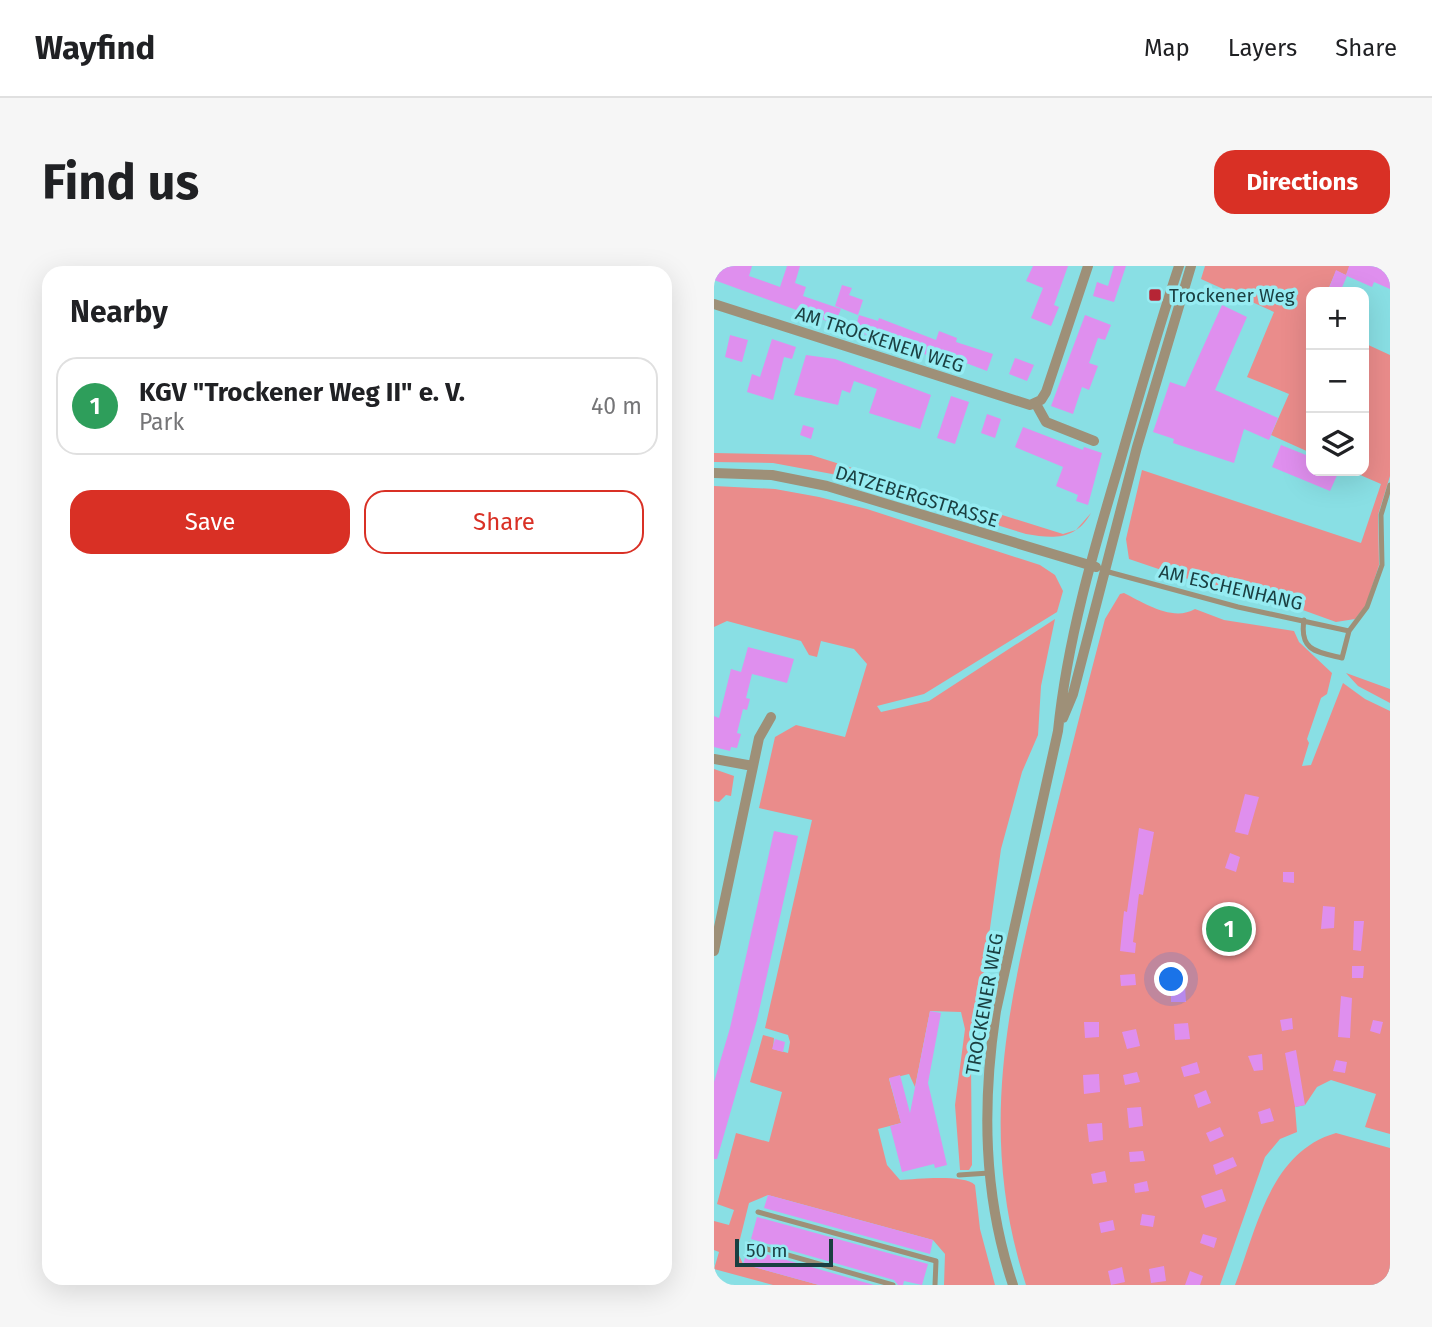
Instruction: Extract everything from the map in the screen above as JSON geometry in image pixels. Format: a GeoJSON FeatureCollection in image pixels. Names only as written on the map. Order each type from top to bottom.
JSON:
{"type":"FeatureCollection","features":[{"type":"Feature","properties":{"kind":"street"},"geometry":{"type":"LineString","coordinates":[[1088,266],[1046,392],[1036,404],[1046,422],[1094,441]]}},
{"type":"Feature","properties":{"kind":"street","name":"TROCKENER WEG"},"geometry":{"type":"LineString","coordinates":[[1013,1285],[994,1216],[989,1173],[987,1090],[996,1011],[1058,731],[1062,691],[1091,566],[1179,266]]}},
{"type":"Feature","properties":{"kind":"street","name":"TROCKENER WEG"},"geometry":{"type":"LineString","coordinates":[[1058,731],[1073,694],[1147,412],[1191,266]]}},
{"type":"Feature","properties":{"kind":"street","name":"AM TROCKENEN WEG"},"geometry":{"type":"LineString","coordinates":[[714,304],[1023,404],[1036,404]]}},
{"type":"Feature","properties":{"kind":"street","name":"DATZEBERGSTRASSE"},"geometry":{"type":"LineString","coordinates":[[714,473],[772,475],[827,486],[1105,571]]}},
{"type":"Feature","properties":{"kind":"street"},"geometry":{"type":"LineString","coordinates":[[714,951],[759,738],[771,717]]}},
{"type":"Feature","properties":{"kind":"street"},"geometry":{"type":"LineString","coordinates":[[714,759],[753,766]]}},
{"type":"Feature","properties":{"kind":"lane"},"geometry":{"type":"LineString","coordinates":[[1304,620],[1302,632],[1305,642],[1323,654],[1342,658],[1349,631],[1367,607],[1382,565],[1381,515],[1390,485]]}},
{"type":"Feature","properties":{"kind":"lane","name":"AM ESCHENHANG"},"geometry":{"type":"LineString","coordinates":[[1105,571],[1238,607],[1349,631]]}},
{"type":"Feature","properties":{"kind":"lane"},"geometry":{"type":"LineString","coordinates":[[959,1175],[989,1173]]}},
{"type":"Feature","properties":{"kind":"lane"},"geometry":{"type":"LineString","coordinates":[[758,1212],[936,1261],[935,1285]]}},
{"type":"Feature","properties":{"kind":"lane"},"geometry":{"type":"LineString","coordinates":[[749,1244],[893,1285]]}},
{"type":"Feature","properties":{"kind":"shaded area"},"geometry":{"type":"Polygon","coordinates":[[[1205,266],[1350,266],[1346,275],[1336,271],[1329,287],[1306,287],[1306,451],[1271,435],[1289,394],[1247,377],[1274,312],[1201,279],[1205,266]]]}},
{"type":"Feature","properties":{"kind":"shaded area"},"geometry":{"type":"Polygon","coordinates":[[[1369,345],[1390,355],[1390,476],[1378,515],[1379,565],[1366,605],[1355,619],[1336,622],[1300,609],[1253,601],[1129,559],[1126,539],[1142,470],[1361,543],[1381,484],[1363,476],[1369,476],[1369,345]]]}},
{"type":"Feature","properties":{"kind":"shaded area"},"geometry":{"type":"Polygon","coordinates":[[[714,453],[811,455],[1063,534],[1076,530],[1055,537],[1026,534],[832,474],[773,463],[714,462],[714,453]]]}},
{"type":"Feature","properties":{"kind":"shaded area"},"geometry":{"type":"Polygon","coordinates":[[[714,486],[775,489],[867,509],[1040,565],[1055,575],[1063,591],[1057,612],[924,694],[877,706],[881,712],[929,701],[1055,619],[1041,686],[1038,735],[1022,772],[1001,849],[971,1065],[972,1165],[969,1170],[960,1170],[955,1105],[965,1029],[961,1012],[930,1011],[915,1087],[909,1074],[889,1079],[901,1123],[878,1129],[887,1165],[900,1180],[951,1178],[975,1185],[980,1229],[995,1285],[944,1285],[945,1254],[933,1240],[768,1195],[749,1203],[737,1251],[743,1264],[819,1285],[773,1285],[714,1269],[719,1252],[714,1250],[714,1221],[729,1225],[734,1210],[717,1204],[736,1133],[769,1142],[782,1092],[750,1082],[763,1035],[774,1038],[773,1049],[788,1053],[790,1042],[788,1035],[765,1028],[812,820],[759,808],[775,737],[796,725],[845,737],[867,664],[854,649],[821,641],[817,657],[809,655],[801,641],[727,621],[714,627],[714,486]]]}},
{"type":"Feature","properties":{"kind":"shaded area"},"geometry":{"type":"Polygon","coordinates":[[[1124,593],[1159,610],[1177,613],[1195,609],[1224,620],[1294,631],[1299,642],[1332,673],[1327,694],[1321,698],[1307,739],[1309,743],[1302,766],[1311,765],[1343,683],[1365,699],[1390,711],[1390,1134],[1365,1127],[1376,1094],[1331,1080],[1317,1087],[1305,1105],[1295,1107],[1297,1132],[1280,1139],[1265,1157],[1220,1285],[1026,1285],[1011,1228],[1003,1172],[1001,1118],[1010,1011],[1033,902],[1105,619],[1120,594],[1124,593]]]}},
{"type":"Feature","properties":{"kind":"shaded area"},"geometry":{"type":"Polygon","coordinates":[[[1346,673],[1390,689],[1390,703],[1358,686],[1346,673]]]}},
{"type":"Feature","properties":{"kind":"shaded area"},"geometry":{"type":"Polygon","coordinates":[[[714,769],[734,776],[731,796],[726,795],[719,802],[714,801],[714,769]]]}},
{"type":"Feature","properties":{"kind":"shaded area"},"geometry":{"type":"Polygon","coordinates":[[[1336,1133],[1390,1148],[1390,1285],[1235,1285],[1259,1217],[1281,1174],[1295,1157],[1314,1143],[1336,1133]]]}},
{"type":"Feature","properties":{"kind":"building"},"geometry":{"type":"Polygon","coordinates":[[[714,266],[752,266],[749,276],[780,287],[787,266],[800,266],[795,283],[806,287],[803,296],[841,309],[835,324],[714,280],[714,266]]]}},
{"type":"Feature","properties":{"kind":"building"},"geometry":{"type":"Polygon","coordinates":[[[1033,266],[1068,266],[1054,305],[1059,307],[1051,326],[1031,318],[1043,288],[1026,281],[1033,266]]]}},
{"type":"Feature","properties":{"kind":"building"},"geometry":{"type":"Polygon","coordinates":[[[1114,266],[1126,266],[1114,302],[1093,296],[1097,282],[1108,286],[1114,266]]]}},
{"type":"Feature","properties":{"kind":"building"},"geometry":{"type":"Polygon","coordinates":[[[1349,266],[1390,266],[1390,289],[1374,282],[1372,287],[1347,276],[1342,287],[1329,287],[1336,270],[1346,275],[1349,266]]]}},
{"type":"Feature","properties":{"kind":"building"},"geometry":{"type":"Polygon","coordinates":[[[842,285],[852,288],[849,295],[863,300],[858,315],[835,306],[842,285]]]}},
{"type":"Feature","properties":{"kind":"building"},"geometry":{"type":"Polygon","coordinates":[[[1222,305],[1247,317],[1215,390],[1278,418],[1269,440],[1244,429],[1234,463],[1173,443],[1174,439],[1153,432],[1170,382],[1185,387],[1222,305]]]}},
{"type":"Feature","properties":{"kind":"building"},"geometry":{"type":"Polygon","coordinates":[[[859,315],[878,321],[879,318],[936,340],[939,331],[957,338],[956,342],[993,354],[987,371],[950,357],[948,362],[855,331],[859,315]]]}},
{"type":"Feature","properties":{"kind":"building"},"geometry":{"type":"Polygon","coordinates":[[[1085,315],[1111,325],[1105,340],[1098,338],[1089,363],[1098,366],[1089,390],[1082,387],[1073,414],[1051,406],[1085,315]]]}},
{"type":"Feature","properties":{"kind":"building"},"geometry":{"type":"Polygon","coordinates":[[[730,335],[748,340],[742,362],[725,357],[730,335]]]}},
{"type":"Feature","properties":{"kind":"building"},"geometry":{"type":"Polygon","coordinates":[[[772,339],[796,347],[792,359],[784,357],[773,400],[747,392],[752,374],[760,377],[772,339]]]}},
{"type":"Feature","properties":{"kind":"building"},"geometry":{"type":"Polygon","coordinates":[[[806,355],[835,359],[931,395],[920,429],[869,413],[877,389],[854,381],[850,393],[842,390],[838,405],[794,395],[806,355]]]}},
{"type":"Feature","properties":{"kind":"building"},"geometry":{"type":"Polygon","coordinates":[[[1015,358],[1034,365],[1027,381],[1009,374],[1015,358]]]}},
{"type":"Feature","properties":{"kind":"building"},"geometry":{"type":"Polygon","coordinates":[[[951,396],[969,402],[955,444],[937,438],[951,396]]]}},
{"type":"Feature","properties":{"kind":"building"},"geometry":{"type":"Polygon","coordinates":[[[987,414],[1001,419],[995,438],[981,433],[987,414]]]}},
{"type":"Feature","properties":{"kind":"building"},"geometry":{"type":"Polygon","coordinates":[[[803,425],[814,428],[811,439],[800,435],[803,425]]]}},
{"type":"Feature","properties":{"kind":"building"},"geometry":{"type":"Polygon","coordinates":[[[1023,427],[1083,450],[1084,447],[1102,453],[1088,505],[1076,501],[1078,495],[1056,486],[1063,467],[1015,447],[1023,427]]]}},
{"type":"Feature","properties":{"kind":"building"},"geometry":{"type":"Polygon","coordinates":[[[1281,445],[1306,455],[1306,476],[1337,476],[1330,491],[1272,467],[1281,445]]]}},
{"type":"Feature","properties":{"kind":"building"},"geometry":{"type":"Polygon","coordinates":[[[748,647],[794,659],[787,683],[752,674],[746,698],[750,699],[747,710],[743,709],[737,733],[741,734],[737,748],[731,747],[730,751],[714,747],[714,716],[719,718],[731,669],[741,672],[748,647]]]}},
{"type":"Feature","properties":{"kind":"building"},"geometry":{"type":"Polygon","coordinates":[[[1245,794],[1259,797],[1248,835],[1235,832],[1245,794]]]}},
{"type":"Feature","properties":{"kind":"building"},"geometry":{"type":"Polygon","coordinates":[[[1139,828],[1154,832],[1143,895],[1139,894],[1133,942],[1136,943],[1135,953],[1120,951],[1124,911],[1127,912],[1139,828]]]}},
{"type":"Feature","properties":{"kind":"building"},"geometry":{"type":"Polygon","coordinates":[[[774,831],[798,836],[757,1020],[717,1159],[714,1159],[714,1082],[730,1028],[774,831]]]}},
{"type":"Feature","properties":{"kind":"building"},"geometry":{"type":"Polygon","coordinates":[[[1230,853],[1240,857],[1236,872],[1225,868],[1230,853]]]}},
{"type":"Feature","properties":{"kind":"building"},"geometry":{"type":"Polygon","coordinates":[[[1283,872],[1294,872],[1294,883],[1283,882],[1283,872]]]}},
{"type":"Feature","properties":{"kind":"building"},"geometry":{"type":"Polygon","coordinates":[[[1323,906],[1335,907],[1334,928],[1321,929],[1323,906]]]}},
{"type":"Feature","properties":{"kind":"building"},"geometry":{"type":"Polygon","coordinates":[[[1208,914],[1224,919],[1221,932],[1204,928],[1208,914]]]}},
{"type":"Feature","properties":{"kind":"building"},"geometry":{"type":"Polygon","coordinates":[[[1354,921],[1364,921],[1361,951],[1353,950],[1354,921]]]}},
{"type":"Feature","properties":{"kind":"building"},"geometry":{"type":"Polygon","coordinates":[[[1352,966],[1364,966],[1363,978],[1352,978],[1352,966]]]}},
{"type":"Feature","properties":{"kind":"building"},"geometry":{"type":"Polygon","coordinates":[[[1135,974],[1136,985],[1121,986],[1120,975],[1135,974]]]}},
{"type":"Feature","properties":{"kind":"building"},"geometry":{"type":"Polygon","coordinates":[[[1171,985],[1185,985],[1186,1002],[1171,1002],[1171,985]]]}},
{"type":"Feature","properties":{"kind":"building"},"geometry":{"type":"Polygon","coordinates":[[[1341,996],[1352,998],[1350,1038],[1338,1037],[1341,996]]]}},
{"type":"Feature","properties":{"kind":"building"},"geometry":{"type":"Polygon","coordinates":[[[930,1011],[941,1013],[928,1083],[947,1165],[935,1168],[934,1164],[902,1172],[890,1126],[901,1123],[889,1078],[900,1075],[910,1113],[930,1011]]]}},
{"type":"Feature","properties":{"kind":"building"},"geometry":{"type":"Polygon","coordinates":[[[1292,1018],[1293,1029],[1282,1031],[1280,1020],[1292,1018]]]}},
{"type":"Feature","properties":{"kind":"building"},"geometry":{"type":"Polygon","coordinates":[[[1373,1020],[1383,1022],[1380,1034],[1370,1031],[1373,1020]]]}},
{"type":"Feature","properties":{"kind":"building"},"geometry":{"type":"Polygon","coordinates":[[[1084,1022],[1099,1022],[1099,1037],[1085,1038],[1084,1022]]]}},
{"type":"Feature","properties":{"kind":"building"},"geometry":{"type":"Polygon","coordinates":[[[1188,1023],[1190,1039],[1175,1040],[1174,1024],[1188,1023]]]}},
{"type":"Feature","properties":{"kind":"building"},"geometry":{"type":"Polygon","coordinates":[[[1136,1029],[1140,1046],[1127,1049],[1122,1032],[1136,1029]]]}},
{"type":"Feature","properties":{"kind":"building"},"geometry":{"type":"Polygon","coordinates":[[[775,1039],[785,1042],[783,1052],[772,1049],[775,1039]]]}},
{"type":"Feature","properties":{"kind":"building"},"geometry":{"type":"Polygon","coordinates":[[[1296,1050],[1305,1105],[1295,1107],[1285,1053],[1296,1050]]]}},
{"type":"Feature","properties":{"kind":"building"},"geometry":{"type":"Polygon","coordinates":[[[1262,1054],[1263,1070],[1254,1071],[1248,1056],[1262,1054]]]}},
{"type":"Feature","properties":{"kind":"building"},"geometry":{"type":"Polygon","coordinates":[[[1336,1060],[1347,1062],[1345,1073],[1333,1071],[1336,1060]]]}},
{"type":"Feature","properties":{"kind":"building"},"geometry":{"type":"Polygon","coordinates":[[[1197,1062],[1200,1073],[1184,1077],[1181,1067],[1197,1062]]]}},
{"type":"Feature","properties":{"kind":"building"},"geometry":{"type":"Polygon","coordinates":[[[1137,1072],[1140,1082],[1125,1085],[1123,1075],[1137,1072]]]}},
{"type":"Feature","properties":{"kind":"building"},"geometry":{"type":"Polygon","coordinates":[[[1099,1074],[1100,1092],[1084,1094],[1083,1075],[1099,1074]]]}},
{"type":"Feature","properties":{"kind":"building"},"geometry":{"type":"Polygon","coordinates":[[[1206,1090],[1211,1103],[1198,1108],[1194,1095],[1206,1090]]]}},
{"type":"Feature","properties":{"kind":"building"},"geometry":{"type":"Polygon","coordinates":[[[1141,1107],[1143,1126],[1129,1128],[1127,1108],[1141,1107]]]}},
{"type":"Feature","properties":{"kind":"building"},"geometry":{"type":"Polygon","coordinates":[[[1270,1108],[1274,1121],[1261,1124],[1258,1112],[1270,1108]]]}},
{"type":"Feature","properties":{"kind":"building"},"geometry":{"type":"Polygon","coordinates":[[[1102,1123],[1103,1140],[1089,1142],[1087,1124],[1102,1123]]]}},
{"type":"Feature","properties":{"kind":"building"},"geometry":{"type":"Polygon","coordinates":[[[1220,1127],[1224,1136],[1210,1142],[1206,1133],[1220,1127]]]}},
{"type":"Feature","properties":{"kind":"building"},"geometry":{"type":"Polygon","coordinates":[[[1143,1151],[1145,1161],[1130,1162],[1129,1152],[1143,1151]]]}},
{"type":"Feature","properties":{"kind":"building"},"geometry":{"type":"Polygon","coordinates":[[[1233,1157],[1237,1166],[1216,1175],[1213,1165],[1233,1157]]]}},
{"type":"Feature","properties":{"kind":"building"},"geometry":{"type":"Polygon","coordinates":[[[1105,1171],[1107,1182],[1093,1184],[1091,1174],[1105,1171]]]}},
{"type":"Feature","properties":{"kind":"building"},"geometry":{"type":"Polygon","coordinates":[[[1147,1181],[1149,1191],[1135,1193],[1134,1184],[1147,1181]]]}},
{"type":"Feature","properties":{"kind":"building"},"geometry":{"type":"Polygon","coordinates":[[[1222,1189],[1226,1201],[1205,1208],[1201,1196],[1222,1189]]]}},
{"type":"Feature","properties":{"kind":"building"},"geometry":{"type":"Polygon","coordinates":[[[768,1195],[933,1240],[930,1254],[764,1208],[768,1195]]]}},
{"type":"Feature","properties":{"kind":"building"},"geometry":{"type":"Polygon","coordinates":[[[1142,1214],[1155,1216],[1153,1227],[1140,1225],[1142,1214]]]}},
{"type":"Feature","properties":{"kind":"building"},"geometry":{"type":"Polygon","coordinates":[[[757,1217],[928,1264],[922,1285],[904,1281],[903,1285],[898,1285],[894,1280],[751,1239],[757,1217]]]}},
{"type":"Feature","properties":{"kind":"building"},"geometry":{"type":"Polygon","coordinates":[[[1113,1220],[1115,1230],[1101,1233],[1099,1223],[1113,1220]]]}},
{"type":"Feature","properties":{"kind":"building"},"geometry":{"type":"Polygon","coordinates":[[[1203,1234],[1217,1238],[1214,1248],[1200,1243],[1203,1234]]]}},
{"type":"Feature","properties":{"kind":"building"},"geometry":{"type":"Polygon","coordinates":[[[748,1249],[874,1285],[819,1285],[743,1264],[748,1249]]]}},
{"type":"Feature","properties":{"kind":"building"},"geometry":{"type":"Polygon","coordinates":[[[1164,1266],[1166,1281],[1151,1283],[1149,1269],[1164,1266]]]}},
{"type":"Feature","properties":{"kind":"building"},"geometry":{"type":"Polygon","coordinates":[[[1122,1267],[1125,1282],[1111,1285],[1108,1271],[1122,1267]]]}},
{"type":"Feature","properties":{"kind":"building"},"geometry":{"type":"Polygon","coordinates":[[[1190,1271],[1203,1276],[1200,1285],[1185,1285],[1190,1271]]]}},
{"type":"Feature","properties":{"kind":"place","name":"Trockener Weg"},"geometry":{"type":"Point","coordinates":[1155,295]}},
{"type":"Feature","properties":{"kind":"place","name":"KGV \"Trockener Weg II\" e. V."},"geometry":{"type":"Point","coordinates":[1229,929]}}]}
